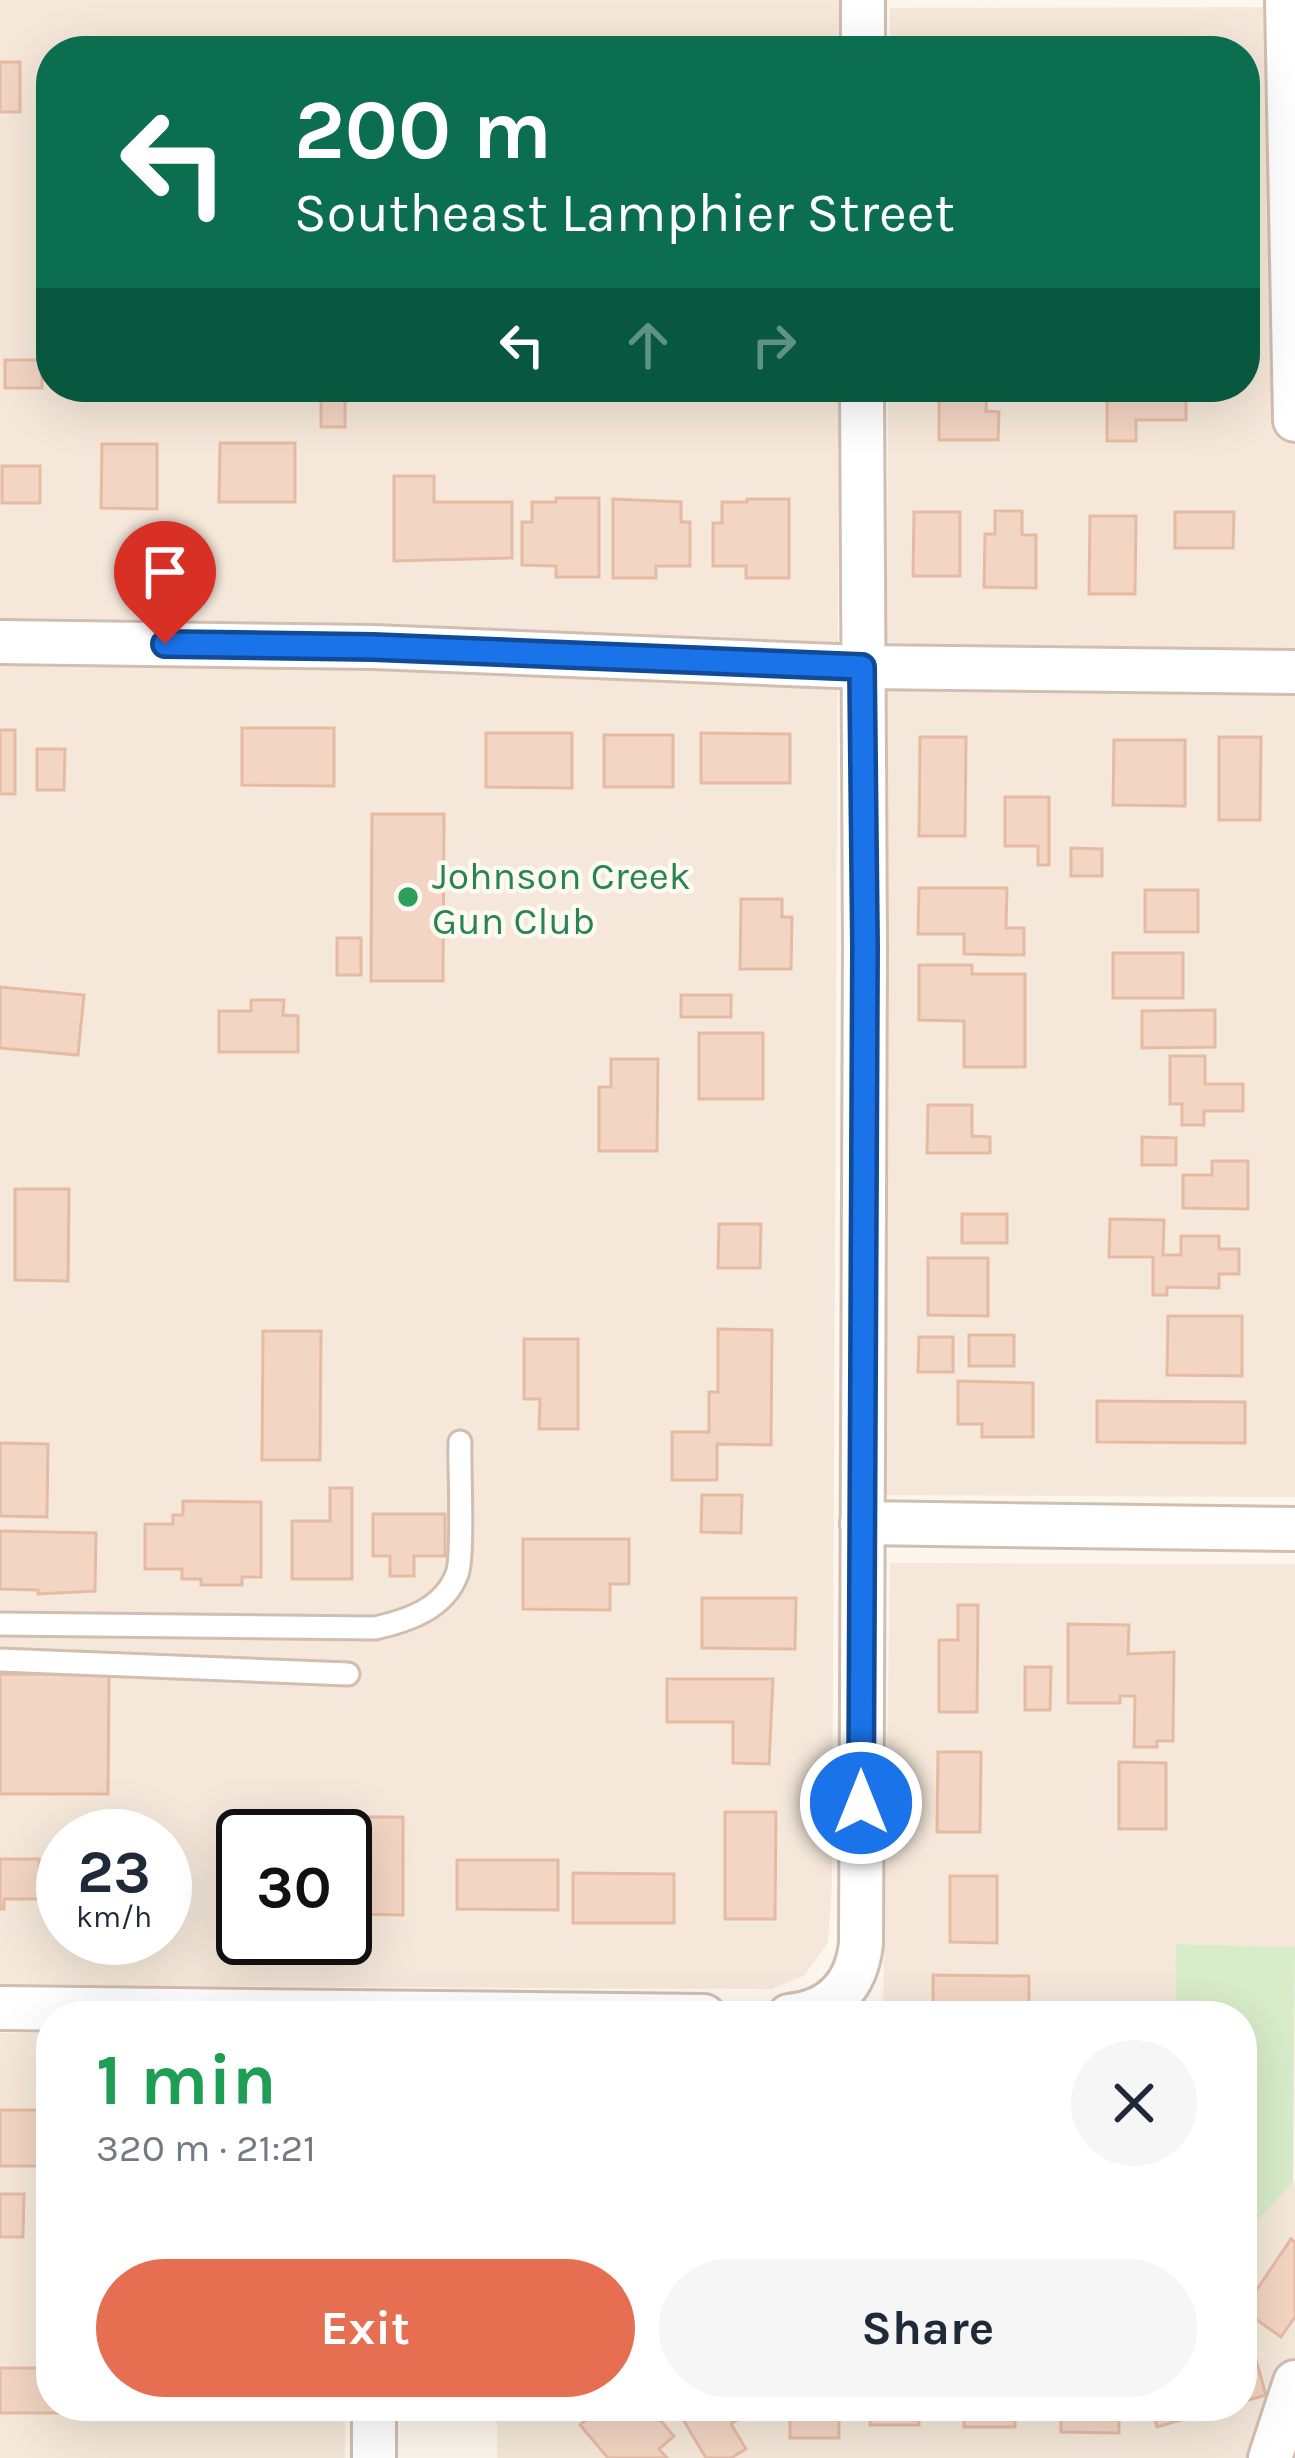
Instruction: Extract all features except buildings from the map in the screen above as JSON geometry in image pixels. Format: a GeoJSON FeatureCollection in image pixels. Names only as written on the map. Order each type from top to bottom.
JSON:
{"type":"FeatureCollection","features":[{"type":"Feature","properties":{"kind":"street"},"geometry":{"type":"LineString","coordinates":[[863,0],[863,36]]}},
{"type":"Feature","properties":{"kind":"street"},"geometry":{"type":"LineString","coordinates":[[1287,0],[1295,420]]}},
{"type":"Feature","properties":{"kind":"street"},"geometry":{"type":"LineString","coordinates":[[833,2001],[855,1972],[861,1943],[862,402]]}},
{"type":"Feature","properties":{"kind":"street"},"geometry":{"type":"LineString","coordinates":[[0,642],[373,647],[862,667],[1295,672]]}},
{"type":"Feature","properties":{"kind":"street"},"geometry":{"type":"LineString","coordinates":[[862,1523],[1295,1529]]}},
{"type":"Feature","properties":{"kind":"street"},"geometry":{"type":"LineString","coordinates":[[0,2008],[36,2008]]}},
{"type":"Feature","properties":{"kind":"street"},"geometry":{"type":"LineString","coordinates":[[1270,2458],[1295,2382]]}},
{"type":"Feature","properties":{"kind":"street"},"geometry":{"type":"LineString","coordinates":[[374,2421],[374,2458]]}},
{"type":"Feature","properties":{"kind":"lane"},"geometry":{"type":"LineString","coordinates":[[0,1624],[375,1628],[410,1621],[437,1603],[458,1573],[460,1442]]}},
{"type":"Feature","properties":{"kind":"lane"},"geometry":{"type":"LineString","coordinates":[[0,1660],[348,1674]]}},
{"type":"Feature","properties":{"kind":"shaded area"},"geometry":{"type":"Polygon","coordinates":[[[0,0],[840,0],[841,36],[36,36],[36,402],[839,402],[832,1887],[828,1943],[804,1976],[772,1989],[0,1985],[0,0]]]}},
{"type":"Feature","properties":{"kind":"shaded area"},"geometry":{"type":"Polygon","coordinates":[[[1295,7],[1295,1497],[882,1495],[888,402],[1260,402],[1260,36],[890,36],[890,8],[1295,7]]]}},
{"type":"Feature","properties":{"kind":"shaded area"},"geometry":{"type":"Polygon","coordinates":[[[890,1563],[1295,1564],[1295,1947],[1177,1944],[1175,2001],[883,2001],[890,1563]]]}},
{"type":"Feature","properties":{"kind":"shaded area"},"geometry":{"type":"Polygon","coordinates":[[[0,2033],[36,2033],[36,2421],[345,2421],[345,2458],[0,2458],[0,2033]]]}},
{"type":"Feature","properties":{"kind":"shaded area"},"geometry":{"type":"Polygon","coordinates":[[[1295,2180],[1295,2458],[497,2458],[497,2421],[1257,2421],[1257,2222],[1295,2180]]]}},
{"type":"Feature","properties":{"kind":"green space"},"geometry":{"type":"Polygon","coordinates":[[[1176,1944],[1295,1947],[1293,2182],[1257,2222],[1257,2001],[1175,2001],[1176,1944]]]}},
{"type":"Feature","properties":{"kind":"place","name":"Johnson Creek Gun Club"},"geometry":{"type":"Point","coordinates":[408,897]}},
{"type":"Feature","properties":{"kind":"route"},"geometry":{"type":"LineString","coordinates":[[165,644],[373,647],[862,667],[861,1803]]}}]}
